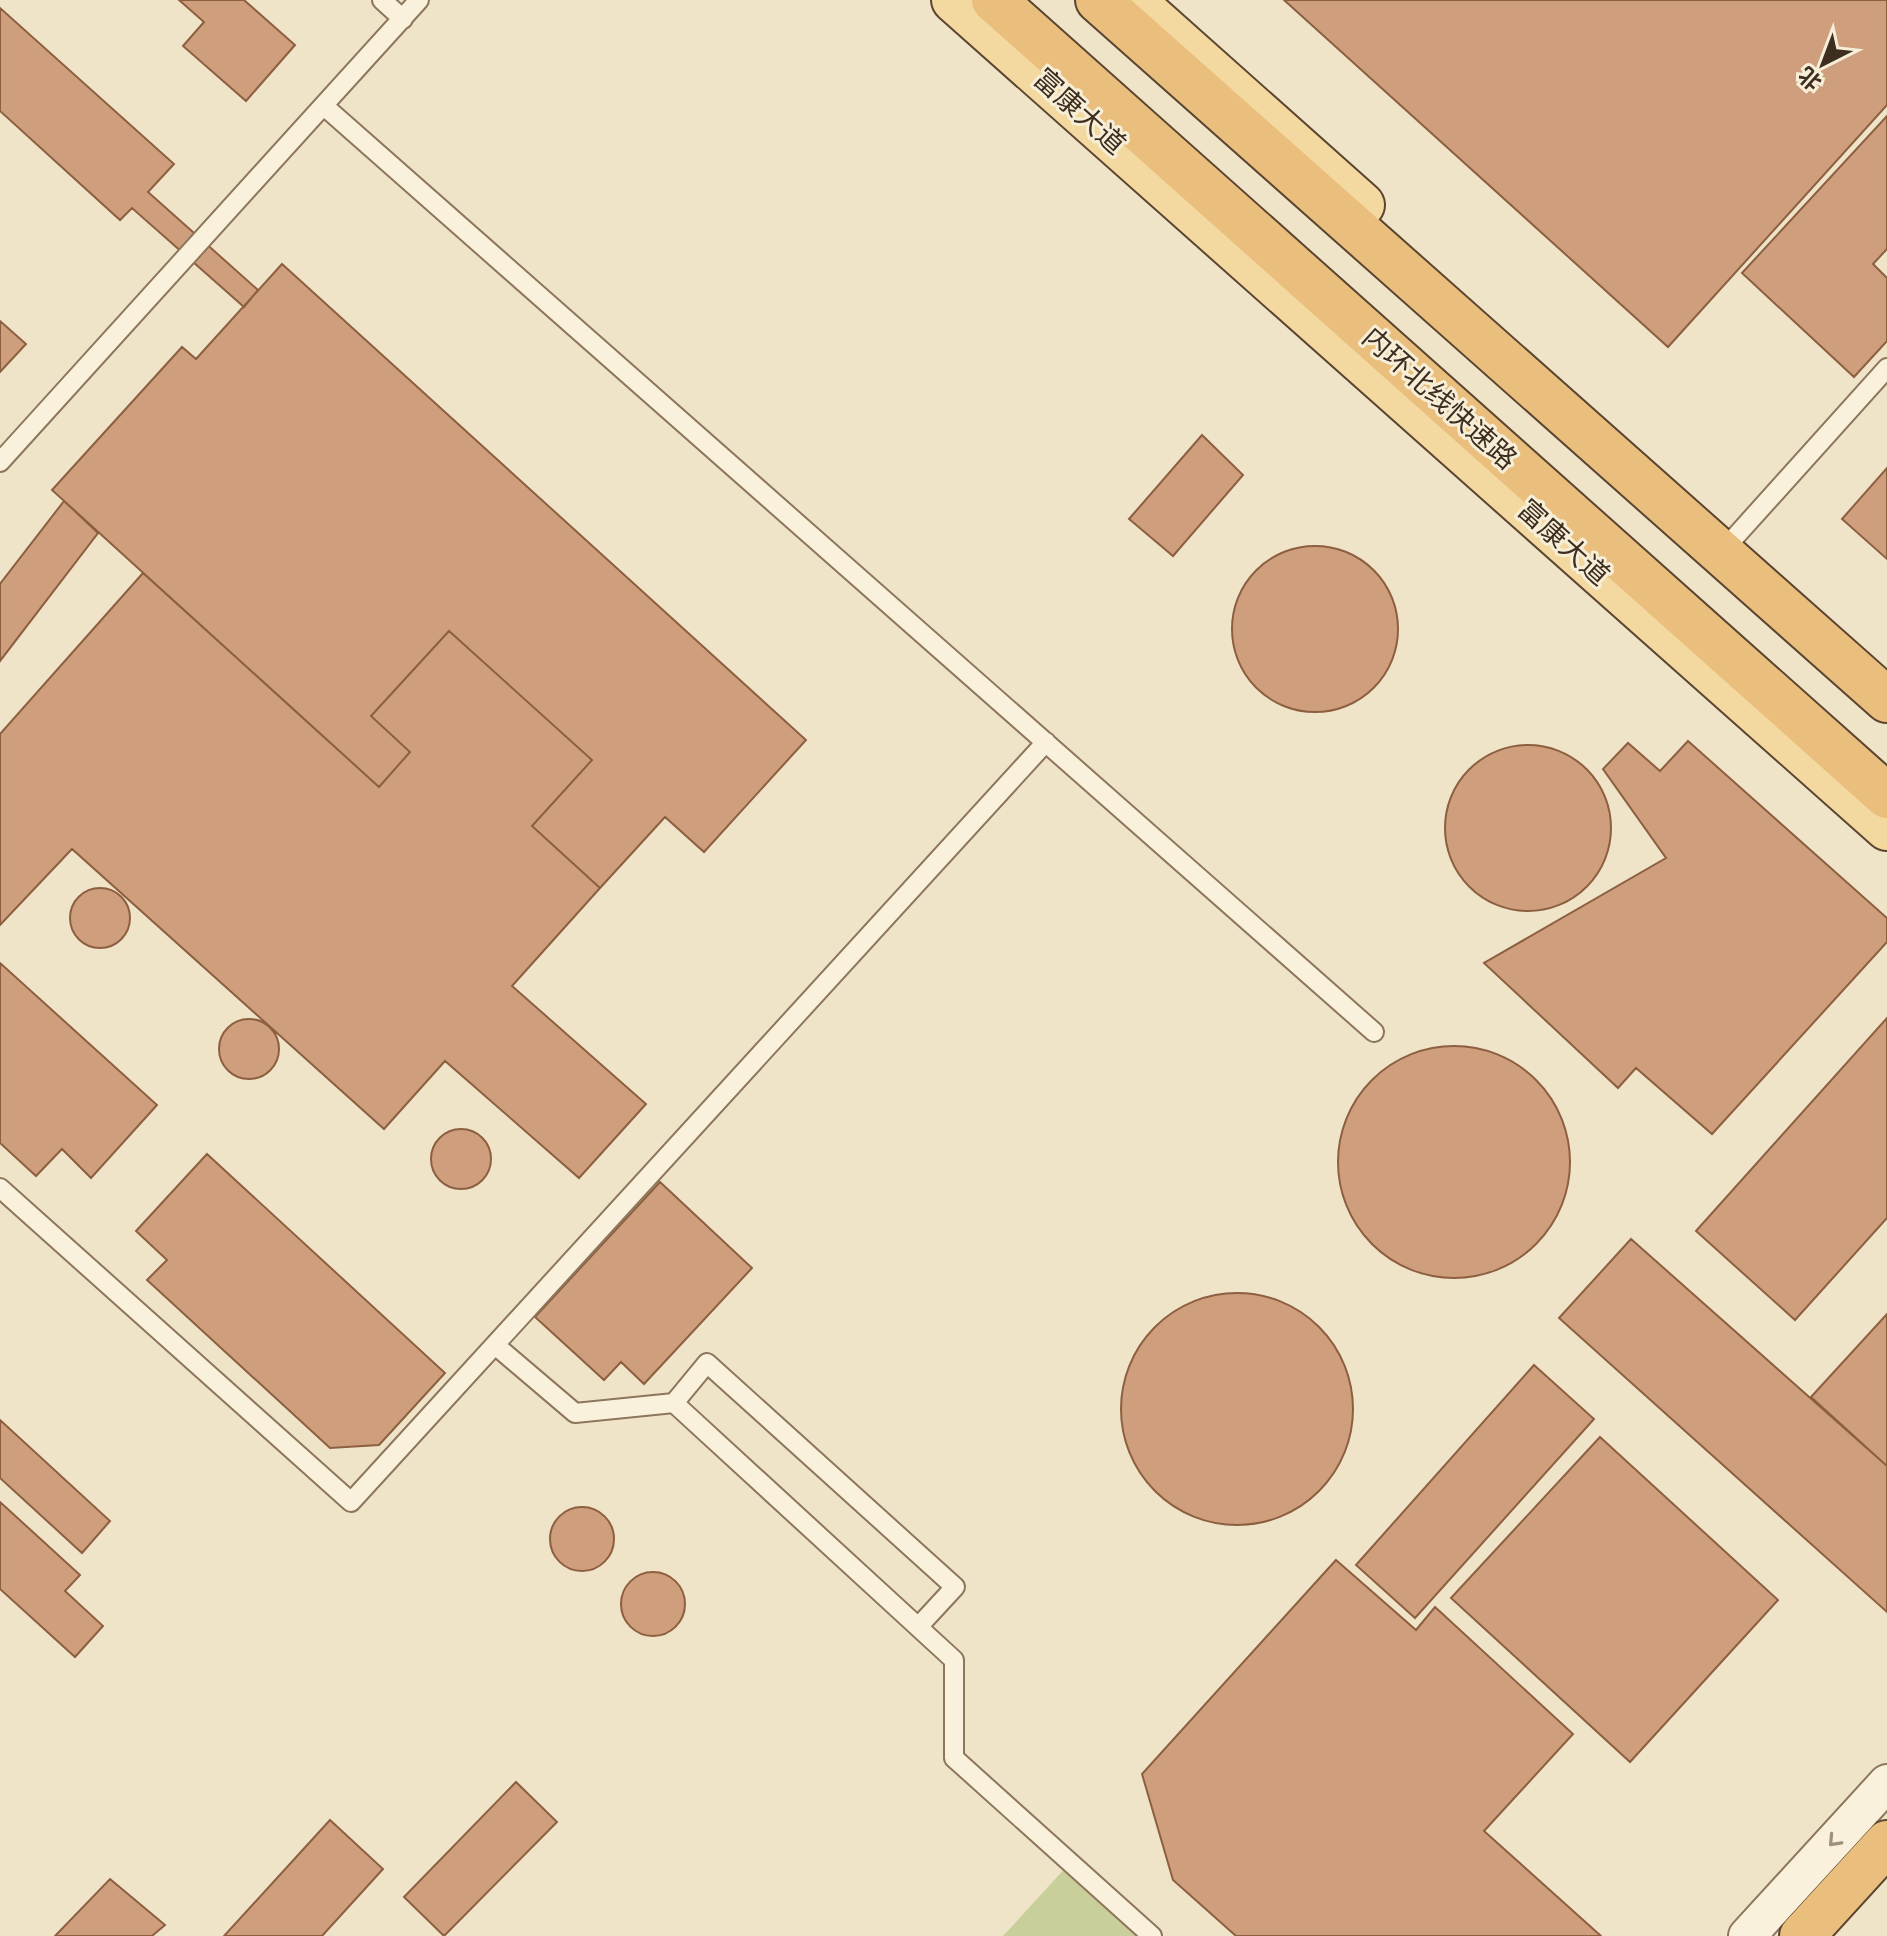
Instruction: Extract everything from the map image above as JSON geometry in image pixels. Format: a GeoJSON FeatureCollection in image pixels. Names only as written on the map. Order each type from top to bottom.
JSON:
{"type":"FeatureCollection","features":[{"type":"Feature","properties":{"kind":"highway","name":"内环北线快速路"},"geometry":{"type":"LineString","coordinates":[[994,0],[1887,796]]}},
{"type":"Feature","properties":{"kind":"highway"},"geometry":{"type":"LineString","coordinates":[[1098,0],[1887,700]]}},
{"type":"Feature","properties":{"kind":"highway"},"geometry":{"type":"LineString","coordinates":[[1802,1936],[1887,1843]]}},
{"type":"Feature","properties":{"kind":"main road","name":"富康大道"},"geometry":{"type":"LineString","coordinates":[[954,0],[1887,828]]}},
{"type":"Feature","properties":{"kind":"main road"},"geometry":{"type":"LineString","coordinates":[[1132,0],[1887,672]]}},
{"type":"Feature","properties":{"kind":"street"},"geometry":{"type":"LineString","coordinates":[[1747,1936],[1887,1783]]}},
{"type":"Feature","properties":{"kind":"lane"},"geometry":{"type":"LineString","coordinates":[[382,0],[403,19]]}},
{"type":"Feature","properties":{"kind":"lane"},"geometry":{"type":"LineString","coordinates":[[0,462],[419,0]]}},
{"type":"Feature","properties":{"kind":"lane"},"geometry":{"type":"LineString","coordinates":[[324,106],[1374,1032]]}},
{"type":"Feature","properties":{"kind":"lane"},"geometry":{"type":"LineString","coordinates":[[1735,537],[1887,368]]}},
{"type":"Feature","properties":{"kind":"lane"},"geometry":{"type":"LineString","coordinates":[[0,1188],[351,1502],[1046,742]]}},
{"type":"Feature","properties":{"kind":"lane"},"geometry":{"type":"LineString","coordinates":[[495,1345],[575,1413],[674,1403],[707,1363],[955,1587],[918,1627]]}},
{"type":"Feature","properties":{"kind":"lane"},"geometry":{"type":"LineString","coordinates":[[674,1403],[954,1660],[954,1758],[1152,1936]]}},
{"type":"Feature","properties":{"kind":"green space"},"geometry":{"type":"Polygon","coordinates":[[[1070,1863],[1152,1936],[1003,1936],[1070,1863]]]}},
{"type":"Feature","properties":{"kind":"building"},"geometry":{"type":"Polygon","coordinates":[[[179,0],[244,0],[295,45],[246,101],[183,46],[204,22],[179,0]]]}},
{"type":"Feature","properties":{"kind":"building"},"geometry":{"type":"Polygon","coordinates":[[[1284,0],[1887,0],[1887,105],[1668,347],[1284,0]]]}},
{"type":"Feature","properties":{"kind":"building"},"geometry":{"type":"Polygon","coordinates":[[[0,8],[174,164],[148,192],[258,290],[244,307],[132,208],[120,220],[0,111],[0,8]]]}},
{"type":"Feature","properties":{"kind":"building"},"geometry":{"type":"Polygon","coordinates":[[[1887,116],[1887,249],[1873,264],[1887,278],[1887,341],[1854,377],[1742,273],[1887,116]]]}},
{"type":"Feature","properties":{"kind":"building"},"geometry":{"type":"Polygon","coordinates":[[[282,264],[806,740],[704,852],[665,817],[600,888],[532,826],[592,760],[449,631],[371,716],[410,752],[379,787],[52,490],[182,347],[196,359],[282,264]]]}},
{"type":"Feature","properties":{"kind":"building"},"geometry":{"type":"Polygon","coordinates":[[[0,321],[26,344],[0,372],[0,321]]]}},
{"type":"Feature","properties":{"kind":"building"},"geometry":{"type":"Polygon","coordinates":[[[1202,435],[1243,475],[1173,556],[1129,519],[1202,435]]]}},
{"type":"Feature","properties":{"kind":"building"},"geometry":{"type":"Polygon","coordinates":[[[1887,468],[1887,559],[1842,519],[1887,468]]]}},
{"type":"Feature","properties":{"kind":"building"},"geometry":{"type":"Polygon","coordinates":[[[64,501],[98,533],[0,661],[0,584],[64,501]]]}},
{"type":"Feature","properties":{"kind":"building"},"geometry":{"type":"Polygon","coordinates":[[[1315,546],[1347,552],[1374,570],[1392,597],[1398,629],[1392,661],[1374,688],[1347,706],[1315,712],[1283,706],[1256,688],[1238,661],[1232,629],[1238,597],[1256,570],[1283,552],[1315,546]]]}},
{"type":"Feature","properties":{"kind":"building"},"geometry":{"type":"Polygon","coordinates":[[[143,573],[379,787],[410,752],[371,716],[449,631],[592,760],[532,826],[600,888],[512,986],[646,1104],[579,1178],[445,1061],[384,1129],[72,849],[0,925],[0,734],[143,573]]]}},
{"type":"Feature","properties":{"kind":"building"},"geometry":{"type":"Polygon","coordinates":[[[1688,741],[1887,918],[1887,942],[1712,1134],[1636,1068],[1618,1088],[1484,963],[1666,858],[1603,769],[1628,743],[1660,771],[1688,741]]]}},
{"type":"Feature","properties":{"kind":"building"},"geometry":{"type":"Polygon","coordinates":[[[1528,745],[1560,751],[1587,769],[1605,796],[1611,828],[1605,860],[1587,887],[1560,905],[1528,911],[1496,905],[1469,887],[1451,860],[1445,828],[1451,796],[1469,769],[1496,751],[1528,745]]]}},
{"type":"Feature","properties":{"kind":"building"},"geometry":{"type":"Polygon","coordinates":[[[100,888],[122,896],[130,918],[122,940],[100,948],[78,940],[70,918],[78,896],[100,888]]]}},
{"type":"Feature","properties":{"kind":"building"},"geometry":{"type":"Polygon","coordinates":[[[0,963],[157,1105],[91,1178],[62,1149],[36,1176],[0,1143],[0,963]]]}},
{"type":"Feature","properties":{"kind":"building"},"geometry":{"type":"Polygon","coordinates":[[[1887,1018],[1887,1218],[1795,1320],[1696,1231],[1887,1018]]]}},
{"type":"Feature","properties":{"kind":"building"},"geometry":{"type":"Polygon","coordinates":[[[249,1019],[271,1027],[279,1049],[271,1071],[249,1079],[227,1071],[219,1049],[227,1027],[249,1019]]]}},
{"type":"Feature","properties":{"kind":"building"},"geometry":{"type":"Polygon","coordinates":[[[1454,1046],[1498,1055],[1536,1080],[1561,1118],[1570,1162],[1561,1206],[1536,1244],[1498,1269],[1454,1278],[1410,1269],[1372,1244],[1347,1206],[1338,1162],[1347,1118],[1372,1080],[1410,1055],[1454,1046]]]}},
{"type":"Feature","properties":{"kind":"building"},"geometry":{"type":"Polygon","coordinates":[[[461,1129],[483,1137],[491,1159],[483,1181],[461,1189],[439,1181],[431,1159],[439,1137],[461,1129]]]}},
{"type":"Feature","properties":{"kind":"building"},"geometry":{"type":"Polygon","coordinates":[[[207,1154],[445,1373],[379,1445],[330,1448],[147,1280],[167,1260],[136,1231],[207,1154]]]}},
{"type":"Feature","properties":{"kind":"building"},"geometry":{"type":"Polygon","coordinates":[[[660,1182],[752,1268],[644,1384],[621,1362],[604,1380],[535,1317],[660,1182]]]}},
{"type":"Feature","properties":{"kind":"building"},"geometry":{"type":"Polygon","coordinates":[[[1631,1239],[1887,1466],[1887,1612],[1559,1318],[1631,1239]]]}},
{"type":"Feature","properties":{"kind":"building"},"geometry":{"type":"Polygon","coordinates":[[[1237,1293],[1281,1302],[1319,1327],[1344,1365],[1353,1409],[1344,1453],[1319,1491],[1281,1516],[1237,1525],[1193,1516],[1155,1491],[1130,1453],[1121,1409],[1130,1365],[1155,1327],[1193,1302],[1237,1293]]]}},
{"type":"Feature","properties":{"kind":"building"},"geometry":{"type":"Polygon","coordinates":[[[1887,1314],[1887,1466],[1811,1397],[1887,1314]]]}},
{"type":"Feature","properties":{"kind":"building"},"geometry":{"type":"Polygon","coordinates":[[[1534,1365],[1594,1419],[1415,1618],[1356,1565],[1534,1365]]]}},
{"type":"Feature","properties":{"kind":"building"},"geometry":{"type":"Polygon","coordinates":[[[0,1420],[110,1521],[82,1553],[0,1478],[0,1420]]]}},
{"type":"Feature","properties":{"kind":"building"},"geometry":{"type":"Polygon","coordinates":[[[1600,1437],[1778,1600],[1630,1762],[1451,1598],[1600,1437]]]}},
{"type":"Feature","properties":{"kind":"building"},"geometry":{"type":"Polygon","coordinates":[[[0,1502],[80,1575],[65,1591],[103,1626],[75,1657],[0,1589],[0,1502]]]}},
{"type":"Feature","properties":{"kind":"building"},"geometry":{"type":"Polygon","coordinates":[[[576,1507],[588,1507],[605,1516],[612,1527],[612,1551],[605,1562],[588,1571],[576,1571],[564,1566],[555,1557],[550,1545],[550,1533],[555,1521],[564,1512],[576,1507]]]}},
{"type":"Feature","properties":{"kind":"building"},"geometry":{"type":"Polygon","coordinates":[[[1336,1560],[1416,1630],[1435,1607],[1573,1734],[1484,1831],[1601,1936],[1236,1936],[1173,1880],[1142,1774],[1336,1560]]]}},
{"type":"Feature","properties":{"kind":"building"},"geometry":{"type":"Polygon","coordinates":[[[647,1572],[659,1572],[676,1581],[683,1592],[683,1616],[676,1627],[659,1636],[647,1636],[635,1631],[626,1622],[621,1610],[621,1598],[626,1586],[635,1577],[647,1572]]]}},
{"type":"Feature","properties":{"kind":"building"},"geometry":{"type":"Polygon","coordinates":[[[516,1782],[557,1822],[444,1936],[404,1897],[516,1782]]]}},
{"type":"Feature","properties":{"kind":"building"},"geometry":{"type":"Polygon","coordinates":[[[330,1820],[383,1869],[322,1936],[224,1936],[330,1820]]]}},
{"type":"Feature","properties":{"kind":"building"},"geometry":{"type":"Polygon","coordinates":[[[110,1879],[165,1925],[152,1936],[55,1936],[110,1879]]]}}]}
